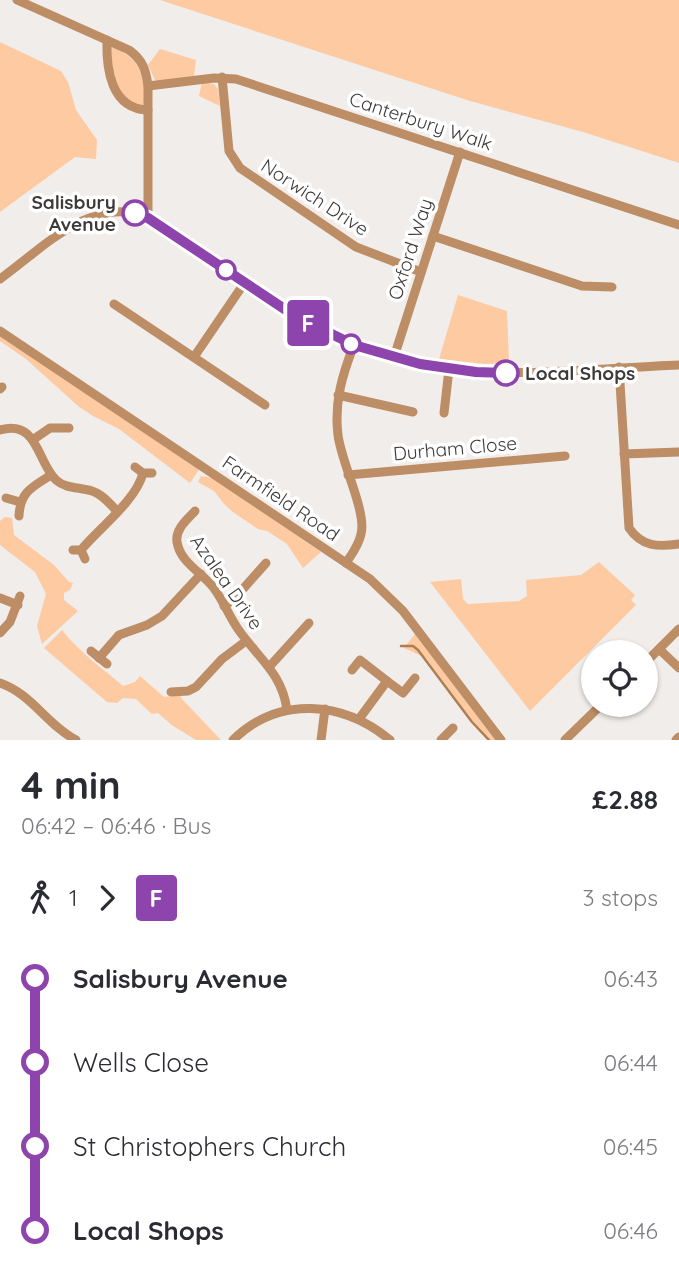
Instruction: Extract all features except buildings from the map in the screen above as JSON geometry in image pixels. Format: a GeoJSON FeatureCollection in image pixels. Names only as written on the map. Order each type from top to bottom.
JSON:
{"type":"FeatureCollection","features":[{"type":"Feature","properties":{"kind":"street"},"geometry":{"type":"LineString","coordinates":[[17,0],[129,50],[138,56],[146,69],[148,218]]}},
{"type":"Feature","properties":{"kind":"street"},"geometry":{"type":"LineString","coordinates":[[107,40],[110,80],[117,94],[134,108],[148,110]]}},
{"type":"Feature","properties":{"kind":"street","name":"Canterbury Walk"},"geometry":{"type":"LineString","coordinates":[[148,86],[222,77],[236,79],[679,225]]}},
{"type":"Feature","properties":{"kind":"street","name":"Norwich Drive"},"geometry":{"type":"LineString","coordinates":[[222,77],[229,151],[240,168],[356,247],[421,272]]}},
{"type":"Feature","properties":{"kind":"street","name":"Oxford Way"},"geometry":{"type":"LineString","coordinates":[[394,357],[460,152]]}},
{"type":"Feature","properties":{"kind":"street"},"geometry":{"type":"LineString","coordinates":[[0,279],[89,216],[118,210],[148,218],[295,316],[354,345],[394,357],[449,369],[508,373],[679,365]]}},
{"type":"Feature","properties":{"kind":"street"},"geometry":{"type":"LineString","coordinates":[[433,236],[582,286],[611,286]]}},
{"type":"Feature","properties":{"kind":"street"},"geometry":{"type":"LineString","coordinates":[[194,357],[244,282]]}},
{"type":"Feature","properties":{"kind":"street"},"geometry":{"type":"LineString","coordinates":[[114,304],[265,405]]}},
{"type":"Feature","properties":{"kind":"street","name":"Farmfield Road"},"geometry":{"type":"LineString","coordinates":[[0,331],[377,586],[403,611],[501,740]]}},
{"type":"Feature","properties":{"kind":"street"},"geometry":{"type":"LineString","coordinates":[[346,563],[358,543],[363,527],[338,435],[338,395],[354,345]]}},
{"type":"Feature","properties":{"kind":"street"},"geometry":{"type":"LineString","coordinates":[[619,368],[629,528],[637,538],[648,544],[659,547],[679,544]]}},
{"type":"Feature","properties":{"kind":"street"},"geometry":{"type":"LineString","coordinates":[[444,413],[449,369]]}},
{"type":"Feature","properties":{"kind":"street"},"geometry":{"type":"LineString","coordinates":[[338,395],[413,412]]}},
{"type":"Feature","properties":{"kind":"street"},"geometry":{"type":"LineString","coordinates":[[0,421],[0,429],[15,429],[34,439],[51,475],[64,485],[99,494],[117,512]]}},
{"type":"Feature","properties":{"kind":"street"},"geometry":{"type":"LineString","coordinates":[[34,439],[50,428],[71,427]]}},
{"type":"Feature","properties":{"kind":"street"},"geometry":{"type":"LineString","coordinates":[[624,454],[679,452]]}},
{"type":"Feature","properties":{"kind":"street","name":"Durham Close"},"geometry":{"type":"LineString","coordinates":[[348,475],[565,456]]}},
{"type":"Feature","properties":{"kind":"street"},"geometry":{"type":"LineString","coordinates":[[80,553],[134,490],[143,471]]}},
{"type":"Feature","properties":{"kind":"street"},"geometry":{"type":"LineString","coordinates":[[19,516],[20,502],[26,492],[51,475]]}},
{"type":"Feature","properties":{"kind":"street"},"geometry":{"type":"LineString","coordinates":[[6,498],[20,502]]}},
{"type":"Feature","properties":{"kind":"street","name":"Azalea Drive"},"geometry":{"type":"LineString","coordinates":[[195,510],[180,527],[177,543],[183,556],[213,587],[246,641],[269,667],[283,689],[287,710]]}},
{"type":"Feature","properties":{"kind":"street"},"geometry":{"type":"LineString","coordinates":[[224,606],[235,598],[266,563]]}},
{"type":"Feature","properties":{"kind":"street"},"geometry":{"type":"LineString","coordinates":[[250,564],[258,572]]}},
{"type":"Feature","properties":{"kind":"street"},"geometry":{"type":"LineString","coordinates":[[99,658],[119,635],[147,625],[162,616],[201,574]]}},
{"type":"Feature","properties":{"kind":"street"},"geometry":{"type":"LineString","coordinates":[[0,598],[19,601],[10,622],[0,633]]}},
{"type":"Feature","properties":{"kind":"street"},"geometry":{"type":"LineString","coordinates":[[269,667],[302,626]]}},
{"type":"Feature","properties":{"kind":"street"},"geometry":{"type":"LineString","coordinates":[[679,629],[659,649],[679,668]]}},
{"type":"Feature","properties":{"kind":"street"},"geometry":{"type":"LineString","coordinates":[[171,692],[188,691],[195,687],[222,659],[246,641]]}},
{"type":"Feature","properties":{"kind":"street"},"geometry":{"type":"LineString","coordinates":[[352,670],[360,660],[387,681],[400,697],[415,678]]}},
{"type":"Feature","properties":{"kind":"street"},"geometry":{"type":"LineString","coordinates":[[359,719],[387,681]]}},
{"type":"Feature","properties":{"kind":"street"},"geometry":{"type":"LineString","coordinates":[[0,683],[20,692],[60,736],[76,740]]}},
{"type":"Feature","properties":{"kind":"street"},"geometry":{"type":"LineString","coordinates":[[320,740],[325,709]]}},
{"type":"Feature","properties":{"kind":"street"},"geometry":{"type":"LineString","coordinates":[[233,740],[256,721],[287,710],[325,709],[359,719],[390,740]]}},
{"type":"Feature","properties":{"kind":"street"},"geometry":{"type":"LineString","coordinates":[[565,740],[589,717]]}},
{"type":"Feature","properties":{"kind":"shaded area"},"geometry":{"type":"Polygon","coordinates":[[[160,0],[679,0],[679,163],[583,132],[470,101],[160,0]]]}},
{"type":"Feature","properties":{"kind":"shaded area"},"geometry":{"type":"Polygon","coordinates":[[[0,42],[61,71],[68,82],[76,110],[97,140],[96,159],[75,157],[0,212],[0,42]]]}},
{"type":"Feature","properties":{"kind":"shaded area"},"geometry":{"type":"Polygon","coordinates":[[[110,48],[124,52],[140,69],[145,103],[143,106],[138,107],[122,94],[114,82],[110,48]]]}},
{"type":"Feature","properties":{"kind":"shaded area"},"geometry":{"type":"Polygon","coordinates":[[[160,49],[196,60],[194,76],[160,82],[155,80],[148,65],[160,49]]]}},
{"type":"Feature","properties":{"kind":"shaded area"},"geometry":{"type":"Polygon","coordinates":[[[202,82],[214,84],[218,89],[220,106],[199,96],[202,82]]]}},
{"type":"Feature","properties":{"kind":"shaded area"},"geometry":{"type":"Polygon","coordinates":[[[458,295],[507,311],[509,363],[485,364],[439,359],[458,295]]]}},
{"type":"Feature","properties":{"kind":"shaded area"},"geometry":{"type":"Polygon","coordinates":[[[0,333],[200,468],[190,483],[119,429],[78,406],[26,359],[0,341],[0,333]]]}},
{"type":"Feature","properties":{"kind":"shaded area"},"geometry":{"type":"Polygon","coordinates":[[[201,476],[213,478],[321,552],[303,568],[287,544],[233,512],[214,491],[198,482],[201,476]]]}},
{"type":"Feature","properties":{"kind":"shaded area"},"geometry":{"type":"Polygon","coordinates":[[[5,517],[12,518],[14,535],[73,583],[70,590],[64,593],[64,600],[78,611],[42,644],[37,626],[46,594],[35,572],[0,545],[0,521],[5,517]]]}},
{"type":"Feature","properties":{"kind":"shaded area"},"geometry":{"type":"Polygon","coordinates":[[[599,562],[635,595],[631,600],[636,605],[601,640],[581,640],[581,660],[530,711],[430,582],[461,579],[463,599],[468,604],[519,601],[527,596],[526,580],[581,575],[599,562]]]}},
{"type":"Feature","properties":{"kind":"shaded area"},"geometry":{"type":"Polygon","coordinates":[[[62,630],[123,686],[135,682],[140,676],[164,697],[180,695],[221,740],[196,740],[158,713],[152,714],[136,699],[123,698],[117,703],[107,702],[44,648],[62,630]]]}},
{"type":"Feature","properties":{"kind":"shaded area"},"geometry":{"type":"Polygon","coordinates":[[[415,634],[501,740],[487,740],[426,658],[404,648],[415,634]]]}},
{"type":"Feature","properties":{"kind":"waterway"},"geometry":{"type":"LineString","coordinates":[[401,646],[413,646],[418,650],[472,722],[489,740]]}},
{"type":"Feature","properties":{"kind":"bus line","name":"F"},"geometry":{"type":"LineString","coordinates":[[135,213],[148,218],[295,316],[326,333],[373,352],[420,364],[476,372],[506,373]]}},
{"type":"Feature","properties":{"kind":"place","name":"Salisbury Avenue"},"geometry":{"type":"Point","coordinates":[135,213]}},
{"type":"Feature","properties":{"kind":"place","name":"Local Shops"},"geometry":{"type":"Point","coordinates":[506,373]}}]}
